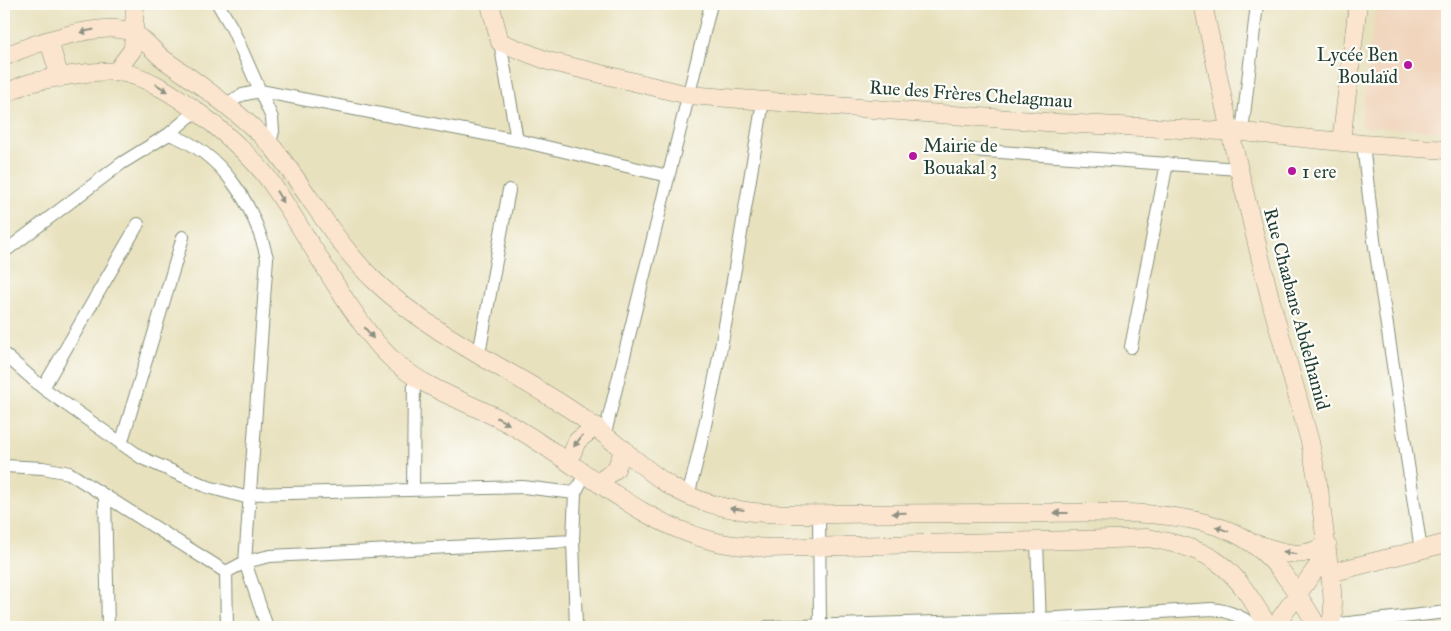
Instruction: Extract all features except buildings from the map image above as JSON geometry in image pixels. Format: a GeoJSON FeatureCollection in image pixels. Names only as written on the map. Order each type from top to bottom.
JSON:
{"type":"FeatureCollection","features":[{"type":"Feature","properties":{"kind":"main road"},"geometry":{"type":"LineString","coordinates":[[116,72],[132,49],[135,33],[135,4]]}},
{"type":"Feature","properties":{"kind":"main road"},"geometry":{"type":"LineString","coordinates":[[490,4],[500,42]]}},
{"type":"Feature","properties":{"kind":"main road","name":"Rue Chaabane Abdelhamid"},"geometry":{"type":"LineString","coordinates":[[1203,4],[1236,132],[1239,169],[1270,298],[1310,442],[1327,548],[1334,613],[1324,626]]}},
{"type":"Feature","properties":{"kind":"main road"},"geometry":{"type":"LineString","coordinates":[[1341,142],[1358,4]]}},
{"type":"Feature","properties":{"kind":"main road"},"geometry":{"type":"LineString","coordinates":[[4,57],[49,41],[98,28],[122,29],[135,33],[154,53],[224,105],[270,144],[309,194],[332,231],[377,283],[418,316],[478,354],[554,398],[600,430],[664,482],[688,496],[728,507],[781,513],[1098,513],[1174,516],[1221,528],[1251,543],[1300,555],[1327,548]]}},
{"type":"Feature","properties":{"kind":"main road"},"geometry":{"type":"LineString","coordinates":[[49,41],[60,78]]}},
{"type":"Feature","properties":{"kind":"main road","name":"Rue des Frères Chelagmau"},"geometry":{"type":"LineString","coordinates":[[500,42],[548,61],[688,95],[763,102],[854,106],[1059,123],[1236,132],[1447,150]]}},
{"type":"Feature","properties":{"kind":"main road"},"geometry":{"type":"LineString","coordinates":[[4,95],[28,83],[116,72],[136,76],[157,85],[196,111],[227,136],[270,181],[359,319],[393,360],[414,376],[457,400],[500,419],[569,461],[592,479],[653,516],[684,532],[712,541],[738,546],[770,548],[1148,538],[1179,544],[1213,558],[1236,577],[1268,625]]}},
{"type":"Feature","properties":{"kind":"main road"},"geometry":{"type":"LineString","coordinates":[[569,461],[577,441],[600,430]]}},
{"type":"Feature","properties":{"kind":"main road"},"geometry":{"type":"LineString","coordinates":[[592,479],[616,469],[624,449]]}},
{"type":"Feature","properties":{"kind":"main road"},"geometry":{"type":"LineString","coordinates":[[1251,543],[1274,563],[1324,626]]}},
{"type":"Feature","properties":{"kind":"main road"},"geometry":{"type":"LineString","coordinates":[[1330,573],[1447,543]]}},
{"type":"Feature","properties":{"kind":"main road"},"geometry":{"type":"LineString","coordinates":[[1268,625],[1298,593],[1327,548]]}},
{"type":"Feature","properties":{"kind":"main road"},"geometry":{"type":"LineString","coordinates":[[1268,625],[1292,617],[1305,619],[1324,626]]}},
{"type":"Feature","properties":{"kind":"street"},"geometry":{"type":"LineString","coordinates":[[218,4],[232,28],[272,118],[273,131],[270,144]]}},
{"type":"Feature","properties":{"kind":"street"},"geometry":{"type":"LineString","coordinates":[[600,430],[668,176],[711,4]]}},
{"type":"Feature","properties":{"kind":"street"},"geometry":{"type":"LineString","coordinates":[[1236,132],[1257,4]]}},
{"type":"Feature","properties":{"kind":"street"},"geometry":{"type":"LineString","coordinates":[[500,42],[517,140]]}},
{"type":"Feature","properties":{"kind":"street"},"geometry":{"type":"LineString","coordinates":[[224,105],[242,95],[260,91],[403,120],[517,140],[668,176]]}},
{"type":"Feature","properties":{"kind":"street"},"geometry":{"type":"LineString","coordinates":[[688,496],[702,444],[732,296],[763,102]]}},
{"type":"Feature","properties":{"kind":"street"},"geometry":{"type":"LineString","coordinates":[[4,252],[122,163],[169,134],[196,111]]}},
{"type":"Feature","properties":{"kind":"street"},"geometry":{"type":"LineString","coordinates":[[169,134],[194,147],[232,178],[260,231],[267,258],[245,562],[267,627]]}},
{"type":"Feature","properties":{"kind":"street"},"geometry":{"type":"LineString","coordinates":[[1363,144],[1374,240],[1421,550]]}},
{"type":"Feature","properties":{"kind":"street"},"geometry":{"type":"LineString","coordinates":[[959,149],[1239,169]]}},
{"type":"Feature","properties":{"kind":"street"},"geometry":{"type":"LineString","coordinates":[[1130,347],[1167,163]]}},
{"type":"Feature","properties":{"kind":"street"},"geometry":{"type":"LineString","coordinates":[[478,354],[509,190]]}},
{"type":"Feature","properties":{"kind":"street"},"geometry":{"type":"LineString","coordinates":[[43,388],[138,224]]}},
{"type":"Feature","properties":{"kind":"street"},"geometry":{"type":"LineString","coordinates":[[121,444],[183,237]]}},
{"type":"Feature","properties":{"kind":"street"},"geometry":{"type":"LineString","coordinates":[[4,354],[43,388],[142,458],[182,477],[214,489],[250,496],[413,488],[523,487],[575,493],[592,479]]}},
{"type":"Feature","properties":{"kind":"street"},"geometry":{"type":"LineString","coordinates":[[413,488],[414,376]]}},
{"type":"Feature","properties":{"kind":"street"},"geometry":{"type":"LineString","coordinates":[[4,466],[60,470],[69,473],[226,572]]}},
{"type":"Feature","properties":{"kind":"street"},"geometry":{"type":"LineString","coordinates":[[575,493],[573,541],[576,627]]}},
{"type":"Feature","properties":{"kind":"street"},"geometry":{"type":"LineString","coordinates":[[105,496],[108,627]]}},
{"type":"Feature","properties":{"kind":"street"},"geometry":{"type":"LineString","coordinates":[[819,514],[820,626]]}},
{"type":"Feature","properties":{"kind":"street"},"geometry":{"type":"LineString","coordinates":[[226,572],[245,562],[270,556],[573,541]]}},
{"type":"Feature","properties":{"kind":"street"},"geometry":{"type":"LineString","coordinates":[[1037,541],[1040,623]]}},
{"type":"Feature","properties":{"kind":"street"},"geometry":{"type":"LineString","coordinates":[[226,572],[227,627]]}},
{"type":"Feature","properties":{"kind":"street"},"geometry":{"type":"LineString","coordinates":[[766,627],[1040,623],[1212,609],[1227,611],[1268,625]]}},
{"type":"Feature","properties":{"kind":"street"},"geometry":{"type":"LineString","coordinates":[[1324,626],[1447,612]]}},
{"type":"Feature","properties":{"kind":"shaded area","name":"Lycée Ben Boulaïd"},"geometry":{"type":"Polygon","coordinates":[[[1376,4],[1447,4],[1447,131],[1361,126],[1376,4]]]}},
{"type":"Feature","properties":{"kind":"place","name":"Lycée Ben Boulaïd"},"geometry":{"type":"Point","coordinates":[1408,65]}},
{"type":"Feature","properties":{"kind":"place","name":"Mairie de Bouakal 3"},"geometry":{"type":"Point","coordinates":[913,156]}},
{"type":"Feature","properties":{"kind":"place","name":"1 ere"},"geometry":{"type":"Point","coordinates":[1292,171]}}]}
